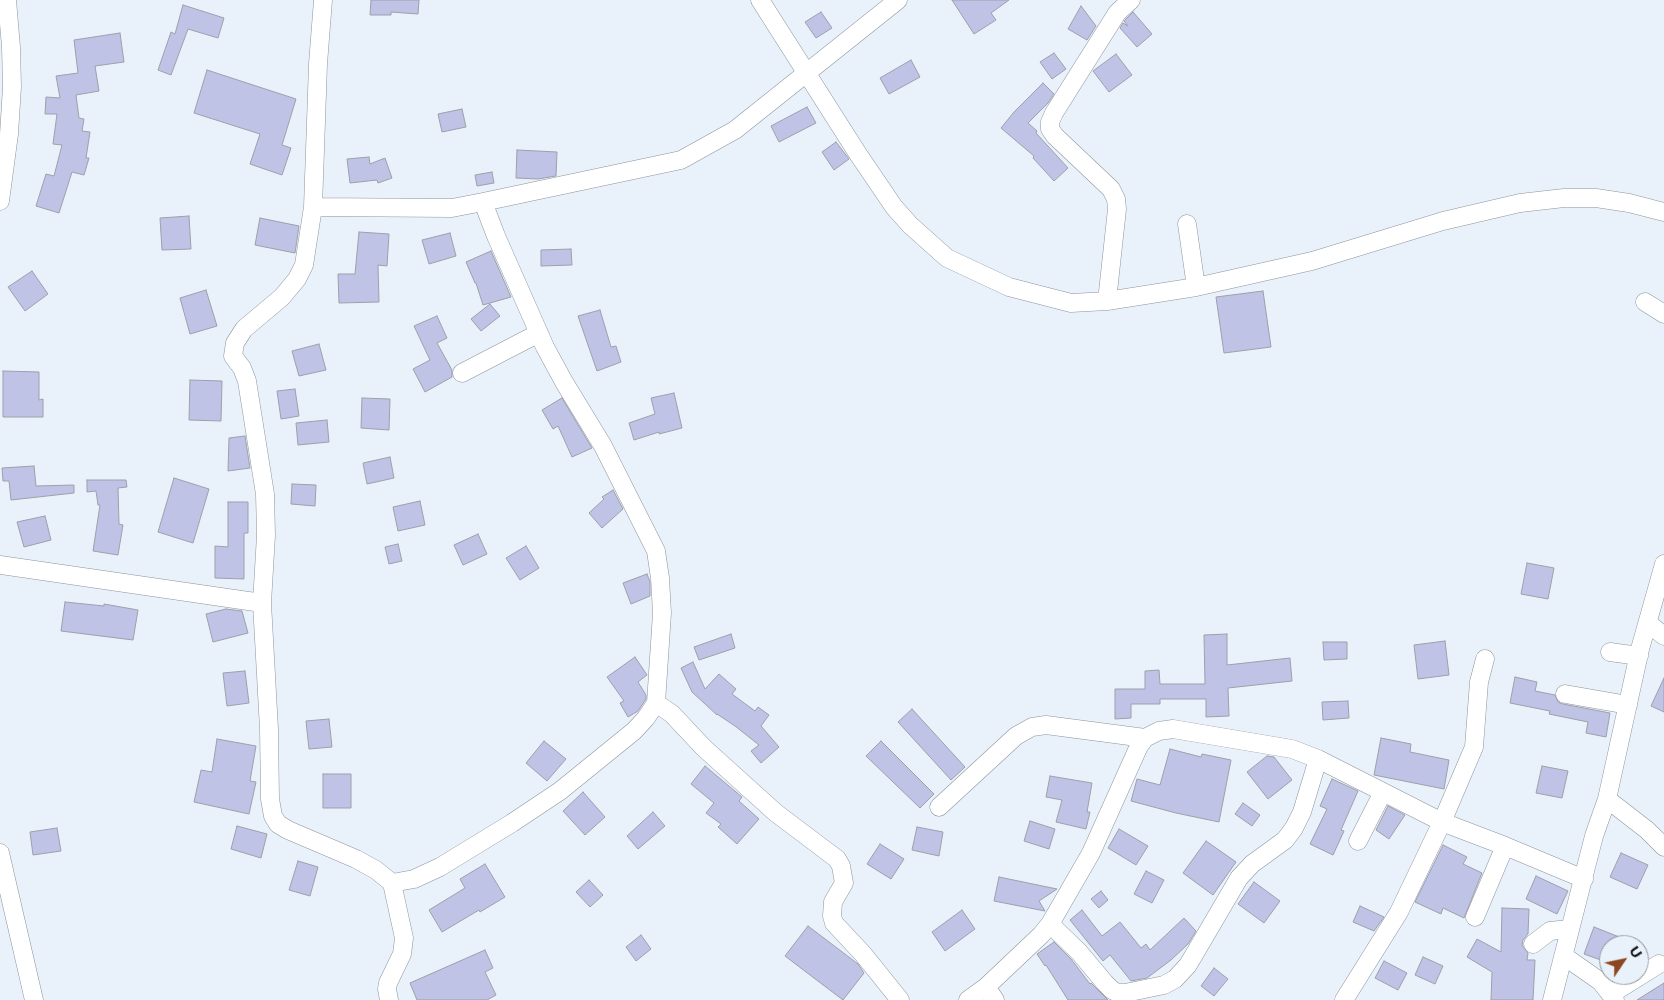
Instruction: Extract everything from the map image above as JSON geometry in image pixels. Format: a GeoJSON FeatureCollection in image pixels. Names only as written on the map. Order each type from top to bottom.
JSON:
{"type":"FeatureCollection","features":[{"type":"Feature","properties":{"kind":"street"},"geometry":{"type":"LineString","coordinates":[[0,201],[9,134],[12,87],[7,0]]}},
{"type":"Feature","properties":{"kind":"street"},"geometry":{"type":"LineString","coordinates":[[323,0],[318,64],[313,207],[304,265],[297,280],[282,297],[244,329],[235,343],[233,356],[242,368],[247,381],[265,494],[266,535],[262,603],[269,729],[270,799],[273,816],[278,824],[288,830],[356,859],[376,870],[392,883],[404,938],[402,954],[388,983],[389,1000]]}},
{"type":"Feature","properties":{"kind":"street"},"geometry":{"type":"LineString","coordinates":[[760,0],[806,74],[894,207],[910,225],[947,258],[1009,287],[1071,303],[1107,301],[1196,287],[1312,261],[1443,221],[1520,203],[1564,198],[1596,198],[1630,203],[1664,212]]}},
{"type":"Feature","properties":{"kind":"street"},"geometry":{"type":"LineString","coordinates":[[313,207],[452,208],[681,160],[735,130],[898,0]]}},
{"type":"Feature","properties":{"kind":"street"},"geometry":{"type":"LineString","coordinates":[[1107,301],[1117,209],[1116,199],[1111,189],[1055,136],[1050,129],[1050,122],[1117,12],[1131,0]]}},
{"type":"Feature","properties":{"kind":"street"},"geometry":{"type":"LineString","coordinates":[[392,883],[414,879],[440,867],[560,791],[634,731],[656,703],[662,613],[656,551],[603,446],[564,382],[539,333],[483,202]]}},
{"type":"Feature","properties":{"kind":"street"},"geometry":{"type":"LineString","coordinates":[[1187,224],[1196,287]]}},
{"type":"Feature","properties":{"kind":"street"},"geometry":{"type":"LineString","coordinates":[[1645,302],[1664,314]]}},
{"type":"Feature","properties":{"kind":"street"},"geometry":{"type":"LineString","coordinates":[[462,373],[539,333]]}},
{"type":"Feature","properties":{"kind":"street"},"geometry":{"type":"LineString","coordinates":[[1552,1000],[1594,836],[1607,799],[1639,656],[1664,564]]}},
{"type":"Feature","properties":{"kind":"street"},"geometry":{"type":"LineString","coordinates":[[0,565],[262,603]]}},
{"type":"Feature","properties":{"kind":"street"},"geometry":{"type":"LineString","coordinates":[[1648,623],[1664,636]]}},
{"type":"Feature","properties":{"kind":"street"},"geometry":{"type":"LineString","coordinates":[[1610,652],[1639,656]]}},
{"type":"Feature","properties":{"kind":"street"},"geometry":{"type":"LineString","coordinates":[[1344,1000],[1399,912],[1442,822],[1474,747],[1479,682],[1485,660]]}},
{"type":"Feature","properties":{"kind":"street"},"geometry":{"type":"LineString","coordinates":[[1565,694],[1628,705]]}},
{"type":"Feature","properties":{"kind":"street"},"geometry":{"type":"LineString","coordinates":[[656,703],[672,714],[704,748],[776,813],[841,866],[844,882],[832,910],[834,923],[863,954],[900,1000]]}},
{"type":"Feature","properties":{"kind":"street"},"geometry":{"type":"LineString","coordinates":[[939,807],[1016,736],[1032,727],[1046,725],[1145,738]]}},
{"type":"Feature","properties":{"kind":"street"},"geometry":{"type":"LineString","coordinates":[[968,1000],[990,994],[1050,924],[1090,853],[1139,746],[1145,738],[1159,731],[1174,729],[1292,749],[1318,759],[1442,822],[1584,879]]}},
{"type":"Feature","properties":{"kind":"street"},"geometry":{"type":"LineString","coordinates":[[1050,924],[1105,983],[1118,993],[1125,994],[1164,985],[1174,979],[1188,965],[1239,878],[1252,864],[1285,840],[1294,828],[1302,812],[1318,759]]}},
{"type":"Feature","properties":{"kind":"street"},"geometry":{"type":"LineString","coordinates":[[1358,841],[1383,792]]}},
{"type":"Feature","properties":{"kind":"street"},"geometry":{"type":"LineString","coordinates":[[1607,799],[1647,830],[1664,847]]}},
{"type":"Feature","properties":{"kind":"street"},"geometry":{"type":"LineString","coordinates":[[1475,917],[1505,846]]}},
{"type":"Feature","properties":{"kind":"street"},"geometry":{"type":"LineString","coordinates":[[0,853],[34,1000]]}},
{"type":"Feature","properties":{"kind":"street"},"geometry":{"type":"LineString","coordinates":[[1533,944],[1550,931],[1569,929]]}},
{"type":"Feature","properties":{"kind":"street"},"geometry":{"type":"LineString","coordinates":[[1564,956],[1595,977],[1613,997],[1659,964]]}},
{"type":"Feature","properties":{"kind":"building"},"geometry":{"type":"Polygon","coordinates":[[[371,0],[419,0],[418,14],[391,12],[391,15],[370,15],[371,0]]]}},
{"type":"Feature","properties":{"kind":"building"},"geometry":{"type":"Polygon","coordinates":[[[952,0],[1009,0],[991,13],[996,20],[974,34],[952,0]]]}},
{"type":"Feature","properties":{"kind":"building"},"geometry":{"type":"Polygon","coordinates":[[[183,5],[224,18],[218,38],[188,29],[171,75],[158,70],[171,32],[175,34],[183,5]]]}},
{"type":"Feature","properties":{"kind":"building"},"geometry":{"type":"Polygon","coordinates":[[[1081,6],[1096,26],[1087,40],[1068,29],[1081,6]]]}},
{"type":"Feature","properties":{"kind":"building"},"geometry":{"type":"Polygon","coordinates":[[[821,12],[832,28],[816,38],[805,22],[821,12]]]}},
{"type":"Feature","properties":{"kind":"building"},"geometry":{"type":"Polygon","coordinates":[[[1133,12],[1152,34],[1137,47],[1120,28],[1123,23],[1128,26],[1124,21],[1133,12]]]}},
{"type":"Feature","properties":{"kind":"building"},"geometry":{"type":"Polygon","coordinates":[[[120,33],[124,62],[95,66],[99,91],[76,95],[79,118],[84,119],[82,131],[90,132],[86,158],[89,158],[84,175],[72,172],[59,213],[36,206],[46,174],[54,176],[62,145],[53,144],[57,114],[45,114],[46,97],[60,98],[56,76],[78,73],[74,40],[120,33]]]}},
{"type":"Feature","properties":{"kind":"building"},"geometry":{"type":"Polygon","coordinates":[[[1054,53],[1066,69],[1052,79],[1040,62],[1054,53]]]}},
{"type":"Feature","properties":{"kind":"building"},"geometry":{"type":"Polygon","coordinates":[[[1116,54],[1132,75],[1109,92],[1093,71],[1116,54]]]}},
{"type":"Feature","properties":{"kind":"building"},"geometry":{"type":"Polygon","coordinates":[[[911,60],[920,77],[889,94],[880,78],[911,60]]]}},
{"type":"Feature","properties":{"kind":"building"},"geometry":{"type":"Polygon","coordinates":[[[207,70],[296,99],[282,145],[291,148],[282,175],[250,164],[260,134],[194,113],[207,70]]]}},
{"type":"Feature","properties":{"kind":"building"},"geometry":{"type":"Polygon","coordinates":[[[1043,83],[1054,94],[1048,103],[1028,123],[1068,168],[1054,181],[1033,158],[1034,156],[1001,128],[1043,83]]]}},
{"type":"Feature","properties":{"kind":"building"},"geometry":{"type":"Polygon","coordinates":[[[807,107],[816,123],[779,142],[771,126],[807,107]]]}},
{"type":"Feature","properties":{"kind":"building"},"geometry":{"type":"Polygon","coordinates":[[[462,109],[466,127],[442,132],[438,114],[462,109]]]}},
{"type":"Feature","properties":{"kind":"building"},"geometry":{"type":"Polygon","coordinates":[[[836,142],[849,159],[834,170],[822,152],[836,142]]]}},
{"type":"Feature","properties":{"kind":"building"},"geometry":{"type":"Polygon","coordinates":[[[517,150],[557,152],[556,176],[538,179],[516,178],[517,150]]]}},
{"type":"Feature","properties":{"kind":"building"},"geometry":{"type":"Polygon","coordinates":[[[369,157],[370,164],[385,158],[392,178],[378,183],[377,180],[350,183],[347,159],[369,157]]]}},
{"type":"Feature","properties":{"kind":"building"},"geometry":{"type":"Polygon","coordinates":[[[492,172],[494,183],[477,186],[475,175],[492,172]]]}},
{"type":"Feature","properties":{"kind":"building"},"geometry":{"type":"Polygon","coordinates":[[[189,216],[191,249],[162,250],[160,218],[189,216]]]}},
{"type":"Feature","properties":{"kind":"building"},"geometry":{"type":"Polygon","coordinates":[[[260,218],[299,226],[295,253],[255,245],[260,218]]]}},
{"type":"Feature","properties":{"kind":"building"},"geometry":{"type":"Polygon","coordinates":[[[359,232],[389,234],[387,266],[378,265],[379,302],[339,303],[338,274],[355,274],[359,232]]]}},
{"type":"Feature","properties":{"kind":"building"},"geometry":{"type":"Polygon","coordinates":[[[450,233],[456,256],[429,264],[422,240],[450,233]]]}},
{"type":"Feature","properties":{"kind":"building"},"geometry":{"type":"Polygon","coordinates":[[[571,249],[572,265],[541,266],[541,250],[571,249]]]}},
{"type":"Feature","properties":{"kind":"building"},"geometry":{"type":"Polygon","coordinates":[[[491,251],[511,297],[483,305],[476,283],[466,262],[491,251]]]}},
{"type":"Feature","properties":{"kind":"building"},"geometry":{"type":"Polygon","coordinates":[[[32,271],[48,294],[25,311],[8,287],[32,271]]]}},
{"type":"Feature","properties":{"kind":"building"},"geometry":{"type":"Polygon","coordinates":[[[206,290],[217,326],[190,334],[180,298],[206,290]]]}},
{"type":"Feature","properties":{"kind":"building"},"geometry":{"type":"Polygon","coordinates":[[[1263,291],[1271,347],[1224,353],[1216,297],[1263,291]]]}},
{"type":"Feature","properties":{"kind":"building"},"geometry":{"type":"Polygon","coordinates":[[[490,304],[500,316],[481,331],[471,319],[490,304]]]}},
{"type":"Feature","properties":{"kind":"building"},"geometry":{"type":"Polygon","coordinates":[[[600,310],[611,347],[616,346],[621,362],[597,371],[578,316],[600,310]]]}},
{"type":"Feature","properties":{"kind":"building"},"geometry":{"type":"Polygon","coordinates":[[[437,316],[447,338],[437,343],[452,370],[452,377],[425,392],[413,369],[430,360],[414,326],[437,316]]]}},
{"type":"Feature","properties":{"kind":"building"},"geometry":{"type":"Polygon","coordinates":[[[319,344],[326,370],[299,376],[292,351],[319,344]]]}},
{"type":"Feature","properties":{"kind":"building"},"geometry":{"type":"Polygon","coordinates":[[[3,371],[39,372],[39,400],[43,399],[43,417],[3,417],[3,371]]]}},
{"type":"Feature","properties":{"kind":"building"},"geometry":{"type":"Polygon","coordinates":[[[190,380],[222,381],[221,421],[189,420],[190,380]]]}},
{"type":"Feature","properties":{"kind":"building"},"geometry":{"type":"Polygon","coordinates":[[[295,389],[299,416],[281,419],[277,391],[295,389]]]}},
{"type":"Feature","properties":{"kind":"building"},"geometry":{"type":"Polygon","coordinates":[[[674,393],[682,428],[659,434],[659,432],[634,440],[629,423],[655,414],[651,398],[674,393]]]}},
{"type":"Feature","properties":{"kind":"building"},"geometry":{"type":"Polygon","coordinates":[[[362,398],[390,399],[389,430],[361,428],[362,398]]]}},
{"type":"Feature","properties":{"kind":"building"},"geometry":{"type":"Polygon","coordinates":[[[562,398],[592,448],[572,457],[558,426],[553,429],[542,410],[562,398]]]}},
{"type":"Feature","properties":{"kind":"building"},"geometry":{"type":"Polygon","coordinates":[[[327,420],[329,442],[298,445],[296,423],[327,420]]]}},
{"type":"Feature","properties":{"kind":"building"},"geometry":{"type":"Polygon","coordinates":[[[245,436],[250,468],[228,471],[229,438],[245,436]]]}},
{"type":"Feature","properties":{"kind":"building"},"geometry":{"type":"Polygon","coordinates":[[[390,457],[394,478],[367,484],[363,463],[390,457]]]}},
{"type":"Feature","properties":{"kind":"building"},"geometry":{"type":"Polygon","coordinates":[[[34,466],[36,486],[74,485],[74,493],[11,500],[9,481],[3,481],[2,468],[34,466]]]}},
{"type":"Feature","properties":{"kind":"building"},"geometry":{"type":"Polygon","coordinates":[[[174,478],[209,489],[193,543],[158,532],[174,478]]]}},
{"type":"Feature","properties":{"kind":"building"},"geometry":{"type":"Polygon","coordinates":[[[87,480],[126,480],[127,487],[118,488],[119,524],[123,525],[118,555],[93,551],[100,505],[98,505],[96,491],[87,492],[87,480]]]}},
{"type":"Feature","properties":{"kind":"building"},"geometry":{"type":"Polygon","coordinates":[[[292,484],[316,485],[315,506],[291,504],[292,484]]]}},
{"type":"Feature","properties":{"kind":"building"},"geometry":{"type":"Polygon","coordinates":[[[613,490],[623,509],[602,528],[589,513],[604,499],[602,497],[613,490]]]}},
{"type":"Feature","properties":{"kind":"building"},"geometry":{"type":"Polygon","coordinates":[[[420,501],[425,525],[398,531],[393,507],[420,501]]]}},
{"type":"Feature","properties":{"kind":"building"},"geometry":{"type":"Polygon","coordinates":[[[228,502],[248,502],[248,533],[244,533],[244,579],[215,578],[215,546],[228,547],[228,502]]]}},
{"type":"Feature","properties":{"kind":"building"},"geometry":{"type":"Polygon","coordinates":[[[45,516],[51,540],[24,547],[17,522],[45,516]]]}},
{"type":"Feature","properties":{"kind":"building"},"geometry":{"type":"Polygon","coordinates":[[[478,534],[487,554],[463,565],[454,545],[478,534]]]}},
{"type":"Feature","properties":{"kind":"building"},"geometry":{"type":"Polygon","coordinates":[[[398,544],[402,561],[389,564],[385,547],[398,544]]]}},
{"type":"Feature","properties":{"kind":"building"},"geometry":{"type":"Polygon","coordinates":[[[526,546],[539,568],[520,580],[506,558],[526,546]]]}},
{"type":"Feature","properties":{"kind":"building"},"geometry":{"type":"Polygon","coordinates":[[[1527,563],[1554,568],[1548,599],[1521,594],[1527,563]]]}},
{"type":"Feature","properties":{"kind":"building"},"geometry":{"type":"Polygon","coordinates":[[[647,574],[650,582],[650,596],[631,604],[623,583],[647,574]]]}},
{"type":"Feature","properties":{"kind":"building"},"geometry":{"type":"Polygon","coordinates":[[[65,602],[104,606],[104,604],[138,610],[133,640],[61,631],[65,602]]]}},
{"type":"Feature","properties":{"kind":"building"},"geometry":{"type":"Polygon","coordinates":[[[226,609],[242,611],[248,633],[213,642],[206,614],[226,609]]]}},
{"type":"Feature","properties":{"kind":"building"},"geometry":{"type":"Polygon","coordinates":[[[731,634],[735,648],[699,660],[694,647],[731,634]]]}},
{"type":"Feature","properties":{"kind":"building"},"geometry":{"type":"Polygon","coordinates":[[[1227,634],[1227,665],[1290,658],[1292,681],[1228,688],[1229,716],[1206,717],[1206,699],[1160,699],[1160,704],[1131,704],[1131,718],[1115,719],[1115,689],[1145,689],[1145,671],[1159,670],[1160,684],[1205,684],[1204,635],[1227,634]]]}},
{"type":"Feature","properties":{"kind":"building"},"geometry":{"type":"Polygon","coordinates":[[[1445,641],[1449,675],[1418,679],[1414,645],[1445,641]]]}},
{"type":"Feature","properties":{"kind":"building"},"geometry":{"type":"Polygon","coordinates":[[[1323,642],[1347,642],[1347,659],[1324,660],[1323,642]]]}},
{"type":"Feature","properties":{"kind":"building"},"geometry":{"type":"Polygon","coordinates":[[[635,657],[647,675],[638,682],[646,695],[646,699],[638,711],[628,717],[620,703],[624,701],[607,677],[635,657]]]}},
{"type":"Feature","properties":{"kind":"building"},"geometry":{"type":"Polygon","coordinates":[[[693,662],[705,689],[719,674],[736,689],[732,694],[755,711],[758,707],[769,715],[761,726],[779,747],[761,763],[751,751],[759,745],[735,726],[717,715],[692,692],[681,668],[693,662]]]}},
{"type":"Feature","properties":{"kind":"building"},"geometry":{"type":"Polygon","coordinates":[[[245,671],[249,703],[227,706],[223,673],[245,671]]]}},
{"type":"Feature","properties":{"kind":"building"},"geometry":{"type":"Polygon","coordinates":[[[1515,677],[1537,682],[1535,691],[1555,695],[1558,702],[1563,704],[1610,713],[1606,737],[1586,733],[1588,722],[1549,714],[1550,711],[1510,703],[1515,677]]]}},
{"type":"Feature","properties":{"kind":"building"},"geometry":{"type":"Polygon","coordinates":[[[1664,678],[1664,712],[1651,706],[1664,678]]]}},
{"type":"Feature","properties":{"kind":"building"},"geometry":{"type":"Polygon","coordinates":[[[1348,701],[1349,718],[1323,720],[1322,702],[1348,701]]]}},
{"type":"Feature","properties":{"kind":"building"},"geometry":{"type":"Polygon","coordinates":[[[912,709],[965,767],[951,780],[898,722],[912,709]]]}},
{"type":"Feature","properties":{"kind":"building"},"geometry":{"type":"Polygon","coordinates":[[[329,719],[332,747],[309,749],[306,721],[329,719]]]}},
{"type":"Feature","properties":{"kind":"building"},"geometry":{"type":"Polygon","coordinates":[[[1381,738],[1411,744],[1410,752],[1449,760],[1444,789],[1374,775],[1381,738]]]}},
{"type":"Feature","properties":{"kind":"building"},"geometry":{"type":"Polygon","coordinates":[[[217,739],[256,746],[250,781],[256,782],[249,814],[194,802],[201,770],[212,772],[217,739]]]}},
{"type":"Feature","properties":{"kind":"building"},"geometry":{"type":"Polygon","coordinates":[[[544,741],[566,759],[547,781],[526,763],[544,741]]]}},
{"type":"Feature","properties":{"kind":"building"},"geometry":{"type":"Polygon","coordinates":[[[881,741],[934,794],[920,808],[866,756],[881,741]]]}},
{"type":"Feature","properties":{"kind":"building"},"geometry":{"type":"Polygon","coordinates":[[[1170,749],[1201,757],[1202,754],[1231,760],[1219,822],[1131,801],[1137,779],[1160,785],[1170,749]]]}},
{"type":"Feature","properties":{"kind":"building"},"geometry":{"type":"Polygon","coordinates":[[[1267,756],[1274,757],[1292,780],[1268,799],[1247,772],[1267,756]]]}},
{"type":"Feature","properties":{"kind":"building"},"geometry":{"type":"Polygon","coordinates":[[[705,766],[742,797],[739,801],[759,819],[737,844],[718,827],[721,824],[706,813],[714,803],[691,784],[705,766]]]}},
{"type":"Feature","properties":{"kind":"building"},"geometry":{"type":"Polygon","coordinates":[[[1542,766],[1568,771],[1562,798],[1536,793],[1542,766]]]}},
{"type":"Feature","properties":{"kind":"building"},"geometry":{"type":"Polygon","coordinates":[[[323,774],[351,774],[351,808],[323,808],[323,774]]]}},
{"type":"Feature","properties":{"kind":"building"},"geometry":{"type":"Polygon","coordinates":[[[1050,776],[1092,783],[1087,812],[1090,812],[1086,829],[1056,822],[1062,800],[1046,797],[1050,776]]]}},
{"type":"Feature","properties":{"kind":"building"},"geometry":{"type":"Polygon","coordinates":[[[1332,779],[1358,791],[1341,830],[1344,831],[1333,855],[1310,844],[1327,809],[1320,806],[1332,779]]]}},
{"type":"Feature","properties":{"kind":"building"},"geometry":{"type":"Polygon","coordinates":[[[583,792],[605,817],[585,835],[563,811],[583,792]]]}},
{"type":"Feature","properties":{"kind":"building"},"geometry":{"type":"Polygon","coordinates":[[[1243,803],[1260,815],[1252,826],[1235,814],[1243,803]]]}},
{"type":"Feature","properties":{"kind":"building"},"geometry":{"type":"Polygon","coordinates":[[[1388,806],[1405,815],[1389,839],[1376,830],[1388,806]]]}},
{"type":"Feature","properties":{"kind":"building"},"geometry":{"type":"Polygon","coordinates":[[[653,812],[665,826],[638,849],[627,836],[653,812]]]}},
{"type":"Feature","properties":{"kind":"building"},"geometry":{"type":"Polygon","coordinates":[[[1030,821],[1055,829],[1049,849],[1024,841],[1030,821]]]}},
{"type":"Feature","properties":{"kind":"building"},"geometry":{"type":"Polygon","coordinates":[[[237,826],[267,834],[261,858],[231,849],[237,826]]]}},
{"type":"Feature","properties":{"kind":"building"},"geometry":{"type":"Polygon","coordinates":[[[917,827],[943,832],[939,856],[912,850],[917,827]]]}},
{"type":"Feature","properties":{"kind":"building"},"geometry":{"type":"Polygon","coordinates":[[[57,828],[61,851],[33,855],[30,832],[57,828]]]}},
{"type":"Feature","properties":{"kind":"building"},"geometry":{"type":"Polygon","coordinates":[[[1119,829],[1148,846],[1136,865],[1108,848],[1119,829]]]}},
{"type":"Feature","properties":{"kind":"building"},"geometry":{"type":"Polygon","coordinates":[[[1206,841],[1236,862],[1213,895],[1183,873],[1206,841]]]}},
{"type":"Feature","properties":{"kind":"building"},"geometry":{"type":"Polygon","coordinates":[[[880,844],[904,859],[891,879],[867,864],[880,844]]]}},
{"type":"Feature","properties":{"kind":"building"},"geometry":{"type":"Polygon","coordinates":[[[1443,845],[1467,857],[1463,864],[1482,873],[1464,918],[1443,908],[1441,914],[1415,902],[1443,845]]]}},
{"type":"Feature","properties":{"kind":"building"},"geometry":{"type":"Polygon","coordinates":[[[1621,853],[1648,865],[1637,889],[1610,877],[1621,853]]]}},
{"type":"Feature","properties":{"kind":"building"},"geometry":{"type":"Polygon","coordinates":[[[298,861],[318,867],[310,896],[289,890],[298,861]]]}},
{"type":"Feature","properties":{"kind":"building"},"geometry":{"type":"Polygon","coordinates":[[[485,864],[505,897],[442,932],[429,910],[465,888],[460,879],[485,864]]]}},
{"type":"Feature","properties":{"kind":"building"},"geometry":{"type":"Polygon","coordinates":[[[1146,871],[1164,880],[1152,903],[1134,894],[1146,871]]]}},
{"type":"Feature","properties":{"kind":"building"},"geometry":{"type":"Polygon","coordinates":[[[1536,876],[1568,891],[1557,914],[1526,899],[1536,876]]]}},
{"type":"Feature","properties":{"kind":"building"},"geometry":{"type":"Polygon","coordinates":[[[999,877],[1057,889],[1039,901],[1045,911],[994,901],[999,877]]]}},
{"type":"Feature","properties":{"kind":"building"},"geometry":{"type":"Polygon","coordinates":[[[589,880],[603,895],[590,907],[576,892],[589,880]]]}},
{"type":"Feature","properties":{"kind":"building"},"geometry":{"type":"Polygon","coordinates":[[[1254,882],[1280,901],[1264,923],[1238,904],[1254,882]]]}},
{"type":"Feature","properties":{"kind":"building"},"geometry":{"type":"Polygon","coordinates":[[[1101,891],[1108,900],[1099,908],[1091,899],[1101,891]]]}},
{"type":"Feature","properties":{"kind":"building"},"geometry":{"type":"Polygon","coordinates":[[[1360,906],[1384,917],[1374,931],[1353,922],[1360,906]]]}},
{"type":"Feature","properties":{"kind":"building"},"geometry":{"type":"Polygon","coordinates":[[[1502,908],[1529,909],[1528,934],[1523,940],[1522,945],[1528,953],[1527,960],[1535,960],[1533,1000],[1491,1000],[1492,972],[1467,957],[1477,939],[1501,952],[1502,908]]]}},
{"type":"Feature","properties":{"kind":"building"},"geometry":{"type":"Polygon","coordinates":[[[962,910],[975,929],[945,951],[932,932],[962,910]]]}},
{"type":"Feature","properties":{"kind":"building"},"geometry":{"type":"Polygon","coordinates":[[[1082,910],[1102,936],[1120,922],[1141,948],[1146,944],[1150,950],[1184,918],[1196,931],[1188,944],[1171,960],[1147,978],[1131,981],[1110,955],[1103,961],[1070,920],[1082,910]]]}},
{"type":"Feature","properties":{"kind":"building"},"geometry":{"type":"Polygon","coordinates":[[[808,926],[858,964],[864,973],[843,1000],[785,956],[808,926]]]}},
{"type":"Feature","properties":{"kind":"building"},"geometry":{"type":"Polygon","coordinates":[[[1594,927],[1614,935],[1599,935],[1599,959],[1584,954],[1594,927]]]}},
{"type":"Feature","properties":{"kind":"building"},"geometry":{"type":"Polygon","coordinates":[[[641,935],[651,949],[636,961],[626,947],[641,935]]]}},
{"type":"Feature","properties":{"kind":"building"},"geometry":{"type":"Polygon","coordinates":[[[1054,942],[1071,959],[1090,984],[1108,1000],[1068,1000],[1037,954],[1054,942]]]}},
{"type":"Feature","properties":{"kind":"building"},"geometry":{"type":"Polygon","coordinates":[[[485,950],[493,968],[485,972],[496,995],[487,1000],[417,1000],[410,983],[485,950]]]}},
{"type":"Feature","properties":{"kind":"building"},"geometry":{"type":"Polygon","coordinates":[[[1423,957],[1443,966],[1435,984],[1415,975],[1423,957]]]}},
{"type":"Feature","properties":{"kind":"building"},"geometry":{"type":"Polygon","coordinates":[[[1384,961],[1407,973],[1398,990],[1375,978],[1384,961]]]}},
{"type":"Feature","properties":{"kind":"building"},"geometry":{"type":"Polygon","coordinates":[[[1214,968],[1228,979],[1214,996],[1201,986],[1214,968]]]}},
{"type":"Feature","properties":{"kind":"building"},"geometry":{"type":"Polygon","coordinates":[[[1664,983],[1664,1000],[1637,1000],[1664,983]]]}}]}
